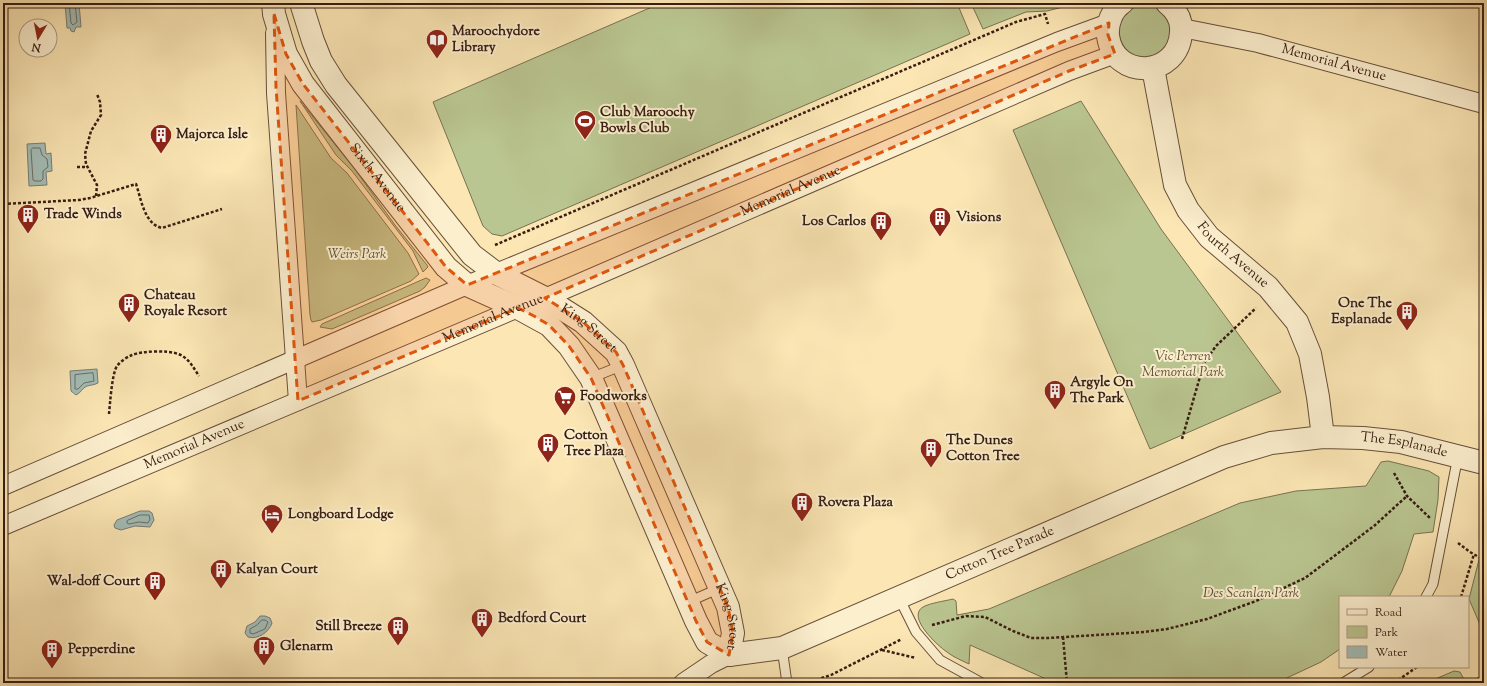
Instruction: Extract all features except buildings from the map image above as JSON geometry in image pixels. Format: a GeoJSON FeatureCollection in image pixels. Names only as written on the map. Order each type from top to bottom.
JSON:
{"type":"FeatureCollection","features":[{"type":"Feature","properties":{"kind":"street","name":"Sixth Avenue"},"geometry":{"type":"LineString","coordinates":[[301,3],[321,61],[336,85],[472,255],[497,274]]}},
{"type":"Feature","properties":{"kind":"street"},"geometry":{"type":"LineString","coordinates":[[1122,3],[1113,13],[1109,23],[1108,35],[1110,45],[1123,61],[1132,66],[1143,68],[1153,68],[1163,64],[1178,49],[1182,28],[1179,17],[1167,3]]}},
{"type":"Feature","properties":{"kind":"street","name":"Sixth Avenue"},"geometry":{"type":"LineString","coordinates":[[274,9],[286,54],[303,84],[446,267],[467,285],[518,308]]}},
{"type":"Feature","properties":{"kind":"street","name":"Sixth Avenue"},"geometry":{"type":"LineString","coordinates":[[274,9],[276,87],[298,401]]}},
{"type":"Feature","properties":{"kind":"street"},"geometry":{"type":"LineString","coordinates":[[3,486],[467,285],[497,274],[1056,42],[1109,23]]}},
{"type":"Feature","properties":{"kind":"street","name":"Memorial Avenue"},"geometry":{"type":"LineString","coordinates":[[1182,28],[1258,43],[1484,104]]}},
{"type":"Feature","properties":{"kind":"street","name":"Memorial Avenue"},"geometry":{"type":"LineString","coordinates":[[3,526],[544,298],[1054,77],[1116,54]]}},
{"type":"Feature","properties":{"kind":"street","name":"Fourth Avenue"},"geometry":{"type":"LineString","coordinates":[[1153,68],[1175,185],[1188,210],[1209,237],[1268,287],[1297,322],[1310,354],[1318,397],[1323,437]]}},
{"type":"Feature","properties":{"kind":"street","name":"King Street"},"geometry":{"type":"LineString","coordinates":[[497,274],[544,298],[583,322],[616,352],[624,364],[728,607],[733,633],[728,655],[707,642],[688,602],[591,378],[569,346],[549,325],[518,308]]}},
{"type":"Feature","properties":{"kind":"street","name":"The Esplanade"},"geometry":{"type":"LineString","coordinates":[[1323,437],[1363,438],[1401,442],[1484,463]]}},
{"type":"Feature","properties":{"kind":"street","name":"Cotton Tree Parade"},"geometry":{"type":"LineString","coordinates":[[683,683],[711,664],[728,655],[782,648],[1224,457],[1271,443],[1323,437]]}},
{"type":"Feature","properties":{"kind":"lane"},"geometry":{"type":"LineString","coordinates":[[591,378],[624,364]]}},
{"type":"Feature","properties":{"kind":"lane"},"geometry":{"type":"LineString","coordinates":[[1427,596],[1433,584],[1458,456]]}},
{"type":"Feature","properties":{"kind":"lane"},"geometry":{"type":"LineString","coordinates":[[688,602],[720,588]]}},
{"type":"Feature","properties":{"kind":"lane"},"geometry":{"type":"LineString","coordinates":[[899,598],[916,632],[940,660],[982,683]]}},
{"type":"Feature","properties":{"kind":"lane"},"geometry":{"type":"LineString","coordinates":[[782,648],[787,683]]}},
{"type":"Feature","properties":{"kind":"lane"},"geometry":{"type":"LineString","coordinates":[[1344,683],[1367,668]]}},
{"type":"Feature","properties":{"kind":"path"},"geometry":{"type":"LineString","coordinates":[[492,246],[1016,22],[1045,14],[1049,25]]}},
{"type":"Feature","properties":{"kind":"path"},"geometry":{"type":"LineString","coordinates":[[96,94],[100,102],[101,115],[92,131],[85,154],[88,167],[97,185],[96,196]]}},
{"type":"Feature","properties":{"kind":"path"},"geometry":{"type":"LineString","coordinates":[[77,167],[88,167]]}},
{"type":"Feature","properties":{"kind":"path"},"geometry":{"type":"LineString","coordinates":[[3,204],[79,200],[136,184],[147,217],[151,222],[162,228],[222,209]]}},
{"type":"Feature","properties":{"kind":"path"},"geometry":{"type":"LineString","coordinates":[[1182,439],[1204,363],[1216,346],[1260,305]]}},
{"type":"Feature","properties":{"kind":"path"},"geometry":{"type":"LineString","coordinates":[[109,414],[115,371],[122,361],[130,355],[139,353],[169,352],[178,354],[185,357],[198,376]]}},
{"type":"Feature","properties":{"kind":"path"},"geometry":{"type":"LineString","coordinates":[[807,683],[831,675],[932,625],[966,616],[986,617],[1013,631],[1031,638],[1144,632],[1167,629],[1207,619],[1256,601],[1305,578],[1374,526],[1408,496],[1394,473]]}},
{"type":"Feature","properties":{"kind":"path"},"geometry":{"type":"LineString","coordinates":[[1461,596],[1474,554]]}},
{"type":"Feature","properties":{"kind":"path"},"geometry":{"type":"LineString","coordinates":[[1062,637],[1068,683]]}},
{"type":"Feature","properties":{"kind":"path"},"geometry":{"type":"LineString","coordinates":[[881,650],[918,659]]}},
{"type":"Feature","properties":{"kind":"path"},"geometry":{"type":"LineString","coordinates":[[1394,683],[1416,668]]}},
{"type":"Feature","properties":{"kind":"path"},"geometry":{"type":"LineString","coordinates":[[738,683],[750,683]]}},
{"type":"Feature","properties":{"kind":"highlighted area"},"geometry":{"type":"Polygon","coordinates":[[[274,14],[286,54],[303,84],[446,267],[467,285],[1109,23],[1108,35],[1115,54],[1069,71],[545,298],[583,322],[616,352],[623,365],[728,607],[733,633],[729,655],[707,642],[696,621],[591,378],[569,346],[549,325],[534,316],[518,308],[298,401],[276,87],[274,14]]]}},
{"type":"Feature","properties":{"kind":"green space","name":"Club Maroochy Bowls Club"},"geometry":{"type":"Polygon","coordinates":[[[661,3],[957,3],[970,34],[502,236],[492,234],[483,226],[433,102],[661,3]]]}},
{"type":"Feature","properties":{"kind":"green space"},"geometry":{"type":"Polygon","coordinates":[[[971,3],[1091,3],[1085,6],[1071,5],[1047,11],[1026,12],[983,29],[971,3]]]}},
{"type":"Feature","properties":{"kind":"green space"},"geometry":{"type":"Polygon","coordinates":[[[1140,5],[1158,8],[1164,14],[1172,30],[1170,42],[1167,48],[1147,58],[1137,56],[1128,51],[1122,42],[1119,32],[1121,22],[1127,12],[1140,5]]]}},
{"type":"Feature","properties":{"kind":"green space"},"geometry":{"type":"Polygon","coordinates":[[[300,101],[354,168],[395,225],[427,265],[428,267],[423,272],[413,251],[352,171],[336,155],[300,101]]]}},
{"type":"Feature","properties":{"kind":"green space","name":"Vic Perren Memorial Park"},"geometry":{"type":"Polygon","coordinates":[[[1081,101],[1161,229],[1281,392],[1150,449],[1013,130],[1081,101]]]}},
{"type":"Feature","properties":{"kind":"green space","name":"Weirs Park"},"geometry":{"type":"Polygon","coordinates":[[[296,105],[331,158],[347,173],[408,253],[419,274],[411,281],[321,320],[312,322],[310,315],[296,105]]]}},
{"type":"Feature","properties":{"kind":"green space"},"geometry":{"type":"Polygon","coordinates":[[[426,278],[430,280],[420,291],[332,329],[320,327],[322,324],[426,278]]]}},
{"type":"Feature","properties":{"kind":"green space","name":"Des Scanlan Park"},"geometry":{"type":"Polygon","coordinates":[[[1388,461],[1429,471],[1439,477],[1438,500],[1433,532],[1414,534],[1402,571],[1390,596],[1339,596],[1339,650],[1321,662],[1276,683],[1055,683],[970,645],[969,664],[960,660],[949,654],[931,638],[925,631],[918,617],[919,612],[923,607],[933,603],[953,599],[956,601],[957,615],[989,609],[1240,503],[1296,491],[1366,486],[1381,462],[1388,461]]]}},
{"type":"Feature","properties":{"kind":"green space"},"geometry":{"type":"Polygon","coordinates":[[[1484,540],[1484,634],[1469,599],[1484,540]]]}},
{"type":"Feature","properties":{"kind":"green space"},"geometry":{"type":"Polygon","coordinates":[[[1454,671],[1460,672],[1466,683],[1426,683],[1454,671]]]}},
{"type":"Feature","properties":{"kind":"green space"},"geometry":{"type":"Polygon","coordinates":[[[1484,675],[1484,683],[1466,683],[1484,675]]]}},
{"type":"Feature","properties":{"kind":"water"},"geometry":{"type":"Polygon","coordinates":[[[65,3],[79,3],[81,27],[76,27],[74,32],[71,31],[70,28],[67,28],[65,3]]]}},
{"type":"Feature","properties":{"kind":"water"},"geometry":{"type":"Polygon","coordinates":[[[45,143],[46,154],[51,153],[52,171],[46,172],[47,185],[29,186],[27,144],[45,143]]]}},
{"type":"Feature","properties":{"kind":"water"},"geometry":{"type":"Polygon","coordinates":[[[97,369],[98,383],[85,387],[76,395],[71,391],[70,371],[97,369]]]}},
{"type":"Feature","properties":{"kind":"water"},"geometry":{"type":"Polygon","coordinates":[[[140,511],[149,511],[152,513],[154,520],[150,527],[135,526],[121,530],[115,528],[114,525],[117,520],[140,511]]]}},
{"type":"Feature","properties":{"kind":"water"},"geometry":{"type":"Polygon","coordinates":[[[260,616],[270,618],[272,623],[271,626],[266,632],[259,636],[252,638],[248,637],[245,633],[247,626],[255,622],[260,616]]]}},
{"type":"Feature","properties":{"kind":"place","name":"Maroochydore Library"},"geometry":{"type":"Point","coordinates":[437,60]}},
{"type":"Feature","properties":{"kind":"place","name":"Club Maroochy Bowls Club"},"geometry":{"type":"Point","coordinates":[585,140]}},
{"type":"Feature","properties":{"kind":"place","name":"Majorca Isle"},"geometry":{"type":"Point","coordinates":[161,154]}},
{"type":"Feature","properties":{"kind":"place","name":"Trade Winds"},"geometry":{"type":"Point","coordinates":[28,234]}},
{"type":"Feature","properties":{"kind":"place","name":"Visions"},"geometry":{"type":"Point","coordinates":[940,238]}},
{"type":"Feature","properties":{"kind":"place","name":"Los Carlos"},"geometry":{"type":"Point","coordinates":[881,242]}},
{"type":"Feature","properties":{"kind":"place","name":"Chateau Royale Resort"},"geometry":{"type":"Point","coordinates":[129,324]}},
{"type":"Feature","properties":{"kind":"place","name":"One The Esplanade"},"geometry":{"type":"Point","coordinates":[1407,332]}},
{"type":"Feature","properties":{"kind":"place","name":"Argyle On The Park"},"geometry":{"type":"Point","coordinates":[1055,410]}},
{"type":"Feature","properties":{"kind":"place","name":"Foodworks"},"geometry":{"type":"Point","coordinates":[565,416]}},
{"type":"Feature","properties":{"kind":"place","name":"Cotton Tree Plaza"},"geometry":{"type":"Point","coordinates":[548,464]}},
{"type":"Feature","properties":{"kind":"place","name":"The Dunes Cotton Tree"},"geometry":{"type":"Point","coordinates":[931,468]}},
{"type":"Feature","properties":{"kind":"place","name":"Rovera Plaza"},"geometry":{"type":"Point","coordinates":[802,522]}},
{"type":"Feature","properties":{"kind":"place","name":"Longboard Lodge"},"geometry":{"type":"Point","coordinates":[272,534]}},
{"type":"Feature","properties":{"kind":"place","name":"Kalyan Court"},"geometry":{"type":"Point","coordinates":[221,590]}},
{"type":"Feature","properties":{"kind":"place","name":"Wal-doff Court"},"geometry":{"type":"Point","coordinates":[155,602]}},
{"type":"Feature","properties":{"kind":"place","name":"Bedford Court"},"geometry":{"type":"Point","coordinates":[482,638]}},
{"type":"Feature","properties":{"kind":"place","name":"Still Breeze"},"geometry":{"type":"Point","coordinates":[398,646]}},
{"type":"Feature","properties":{"kind":"place","name":"Glenarm"},"geometry":{"type":"Point","coordinates":[264,666]}},
{"type":"Feature","properties":{"kind":"place","name":"Pepperdine"},"geometry":{"type":"Point","coordinates":[52,670]}}]}
